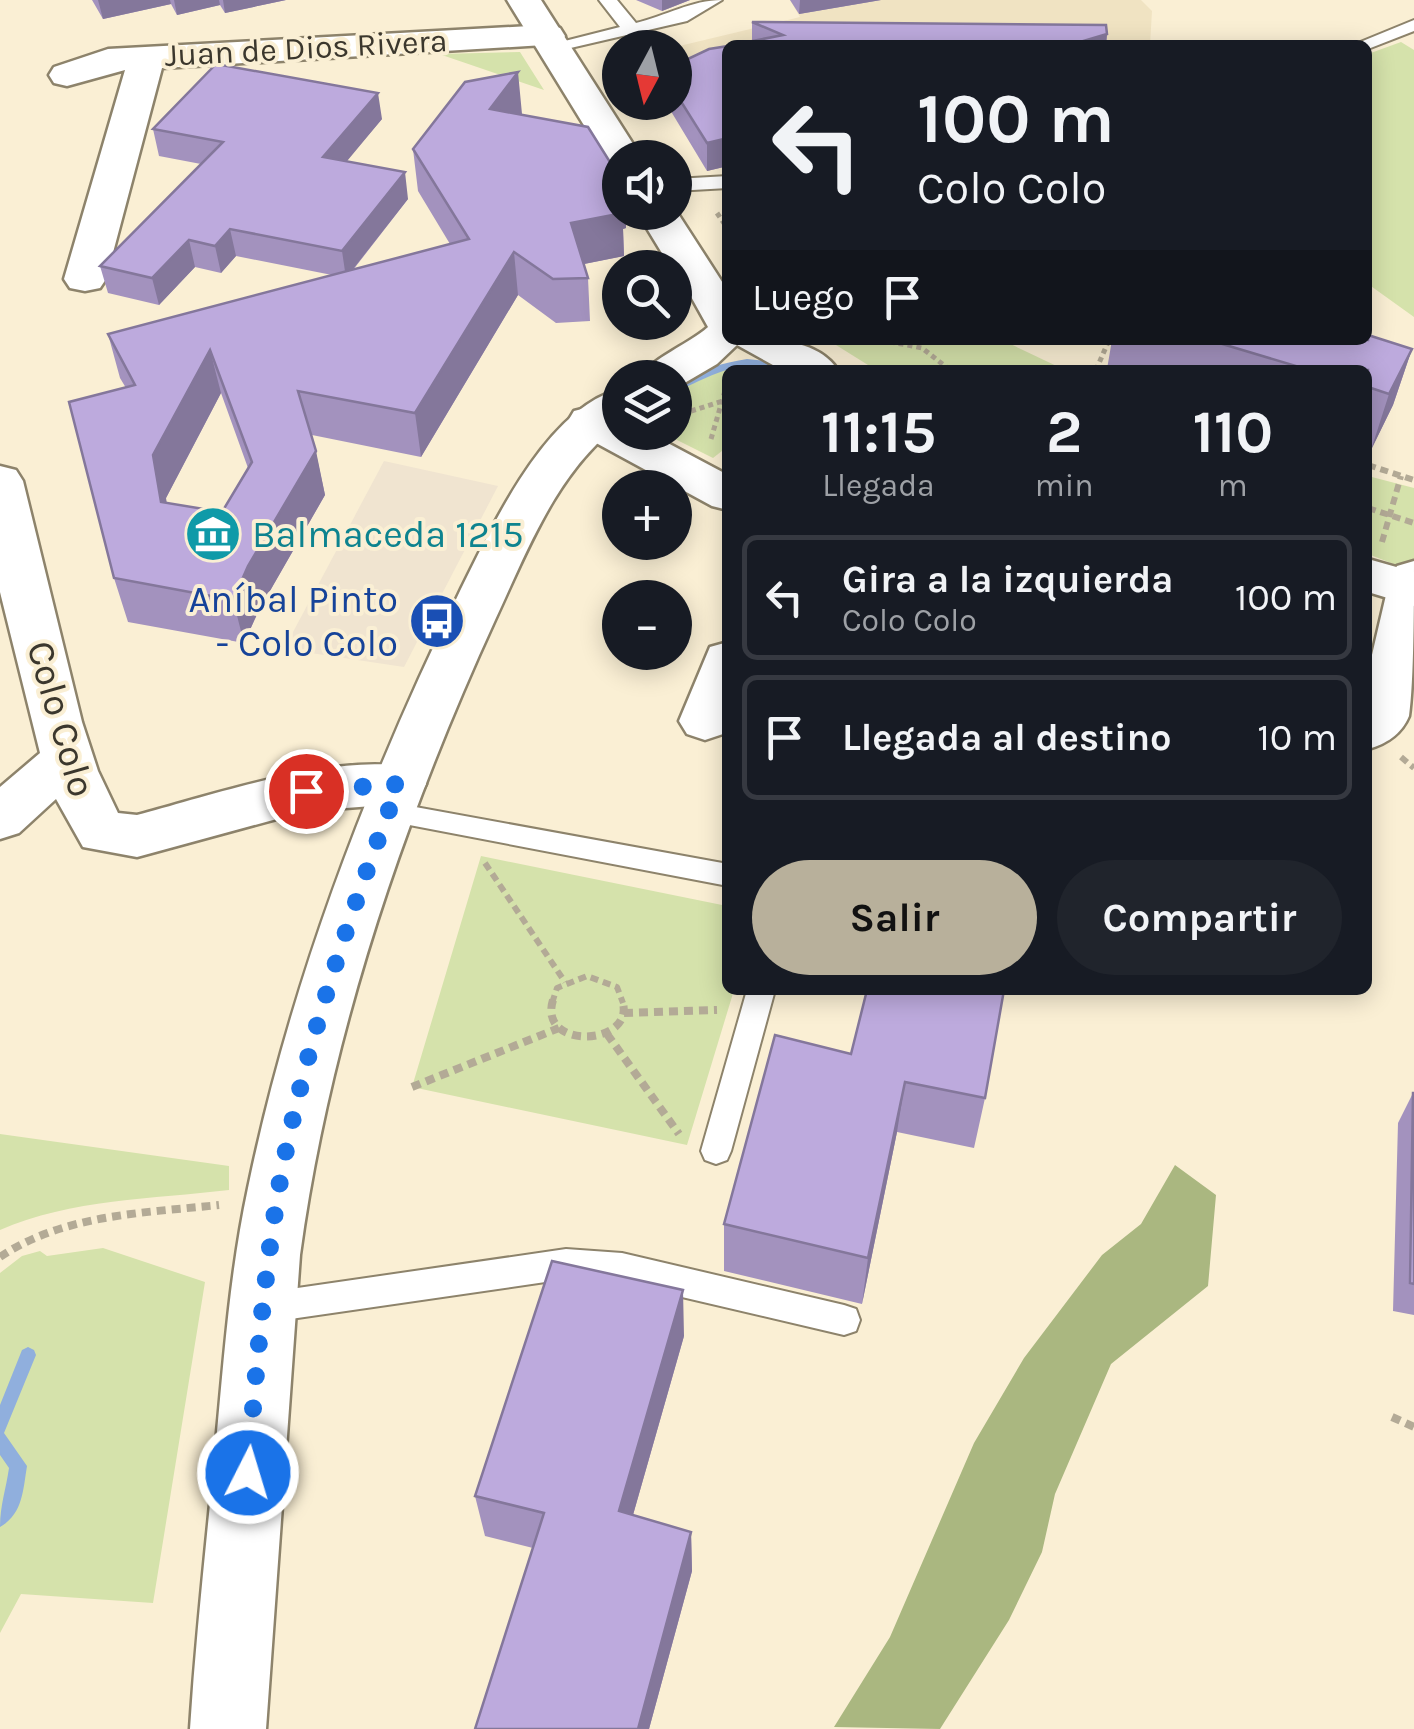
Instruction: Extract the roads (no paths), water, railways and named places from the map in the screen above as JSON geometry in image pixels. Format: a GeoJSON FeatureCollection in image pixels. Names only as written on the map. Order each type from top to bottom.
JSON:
{"type":"FeatureCollection","features":[{"type":"Feature","properties":{"kind":"street"},"geometry":{"type":"LineString","coordinates":[[524,0],[612,140]]}},
{"type":"Feature","properties":{"kind":"street","name":"Juan de Dios Rivera"},"geometry":{"type":"LineString","coordinates":[[67,75],[108,60],[148,57],[551,42]]}},
{"type":"Feature","properties":{"kind":"street"},"geometry":{"type":"LineString","coordinates":[[85,279],[103,218],[104,191],[148,57]]}},
{"type":"Feature","properties":{"kind":"street"},"geometry":{"type":"LineString","coordinates":[[668,230],[722,318]]}},
{"type":"Feature","properties":{"kind":"street"},"geometry":{"type":"LineString","coordinates":[[692,367],[722,334]]}},
{"type":"Feature","properties":{"kind":"street"},"geometry":{"type":"LineString","coordinates":[[766,345],[806,365]]}},
{"type":"Feature","properties":{"kind":"street"},"geometry":{"type":"LineString","coordinates":[[228,1729],[262,1308],[279,1189],[324,1010],[393,798],[505,549],[556,464],[602,415]]}},
{"type":"Feature","properties":{"kind":"street"},"geometry":{"type":"LineString","coordinates":[[660,450],[713,487]]}},
{"type":"Feature","properties":{"kind":"street","name":"Colo Colo"},"geometry":{"type":"LineString","coordinates":[[0,481],[8,555],[68,759],[94,824],[102,832],[126,838],[306,791],[393,798]]}},
{"type":"Feature","properties":{"kind":"street"},"geometry":{"type":"LineString","coordinates":[[1372,726],[1382,716],[1397,575]]}},
{"type":"Feature","properties":{"kind":"street"},"geometry":{"type":"LineString","coordinates":[[704,721],[722,675]]}},
{"type":"Feature","properties":{"kind":"street"},"geometry":{"type":"LineString","coordinates":[[0,818],[68,759]]}},
{"type":"Feature","properties":{"kind":"lane"},"geometry":{"type":"LineString","coordinates":[[621,15],[636,0]]}},
{"type":"Feature","properties":{"kind":"lane"},"geometry":{"type":"LineString","coordinates":[[621,15],[681,18],[712,0]]}},
{"type":"Feature","properties":{"kind":"lane"},"geometry":{"type":"LineString","coordinates":[[551,42],[621,15],[654,8]]}},
{"type":"Feature","properties":{"kind":"lane"},"geometry":{"type":"LineString","coordinates":[[1372,41],[1414,25]]}},
{"type":"Feature","properties":{"kind":"lane"},"geometry":{"type":"LineString","coordinates":[[692,185],[722,182]]}},
{"type":"Feature","properties":{"kind":"lane"},"geometry":{"type":"LineString","coordinates":[[393,798],[722,873]]}},
{"type":"Feature","properties":{"kind":"lane"},"geometry":{"type":"LineString","coordinates":[[702,1148],[758,995]]}},
{"type":"Feature","properties":{"kind":"lane"},"geometry":{"type":"LineString","coordinates":[[262,1308],[566,1264],[622,1268],[844,1320]]}},
{"type":"Feature","properties":{"kind":"waterway"},"geometry":{"type":"LineString","coordinates":[[728,365],[778,365]]}},
{"type":"Feature","properties":{"kind":"waterway"},"geometry":{"type":"LineString","coordinates":[[692,380],[722,367]]}},
{"type":"Feature","properties":{"kind":"waterway"},"geometry":{"type":"LineString","coordinates":[[0,1427],[28,1355]]}},
{"type":"Feature","properties":{"kind":"waterway"},"geometry":{"type":"LineString","coordinates":[[0,1440],[18,1466],[13,1501],[0,1518]]}},
{"type":"Feature","properties":{"kind":"place","name":"Balmaceda 1215"},"geometry":{"type":"Point","coordinates":[213,534]}},
{"type":"Feature","properties":{"kind":"place","name":"Aníbal Pinto - Colo Colo"},"geometry":{"type":"Point","coordinates":[437,621]}}]}
